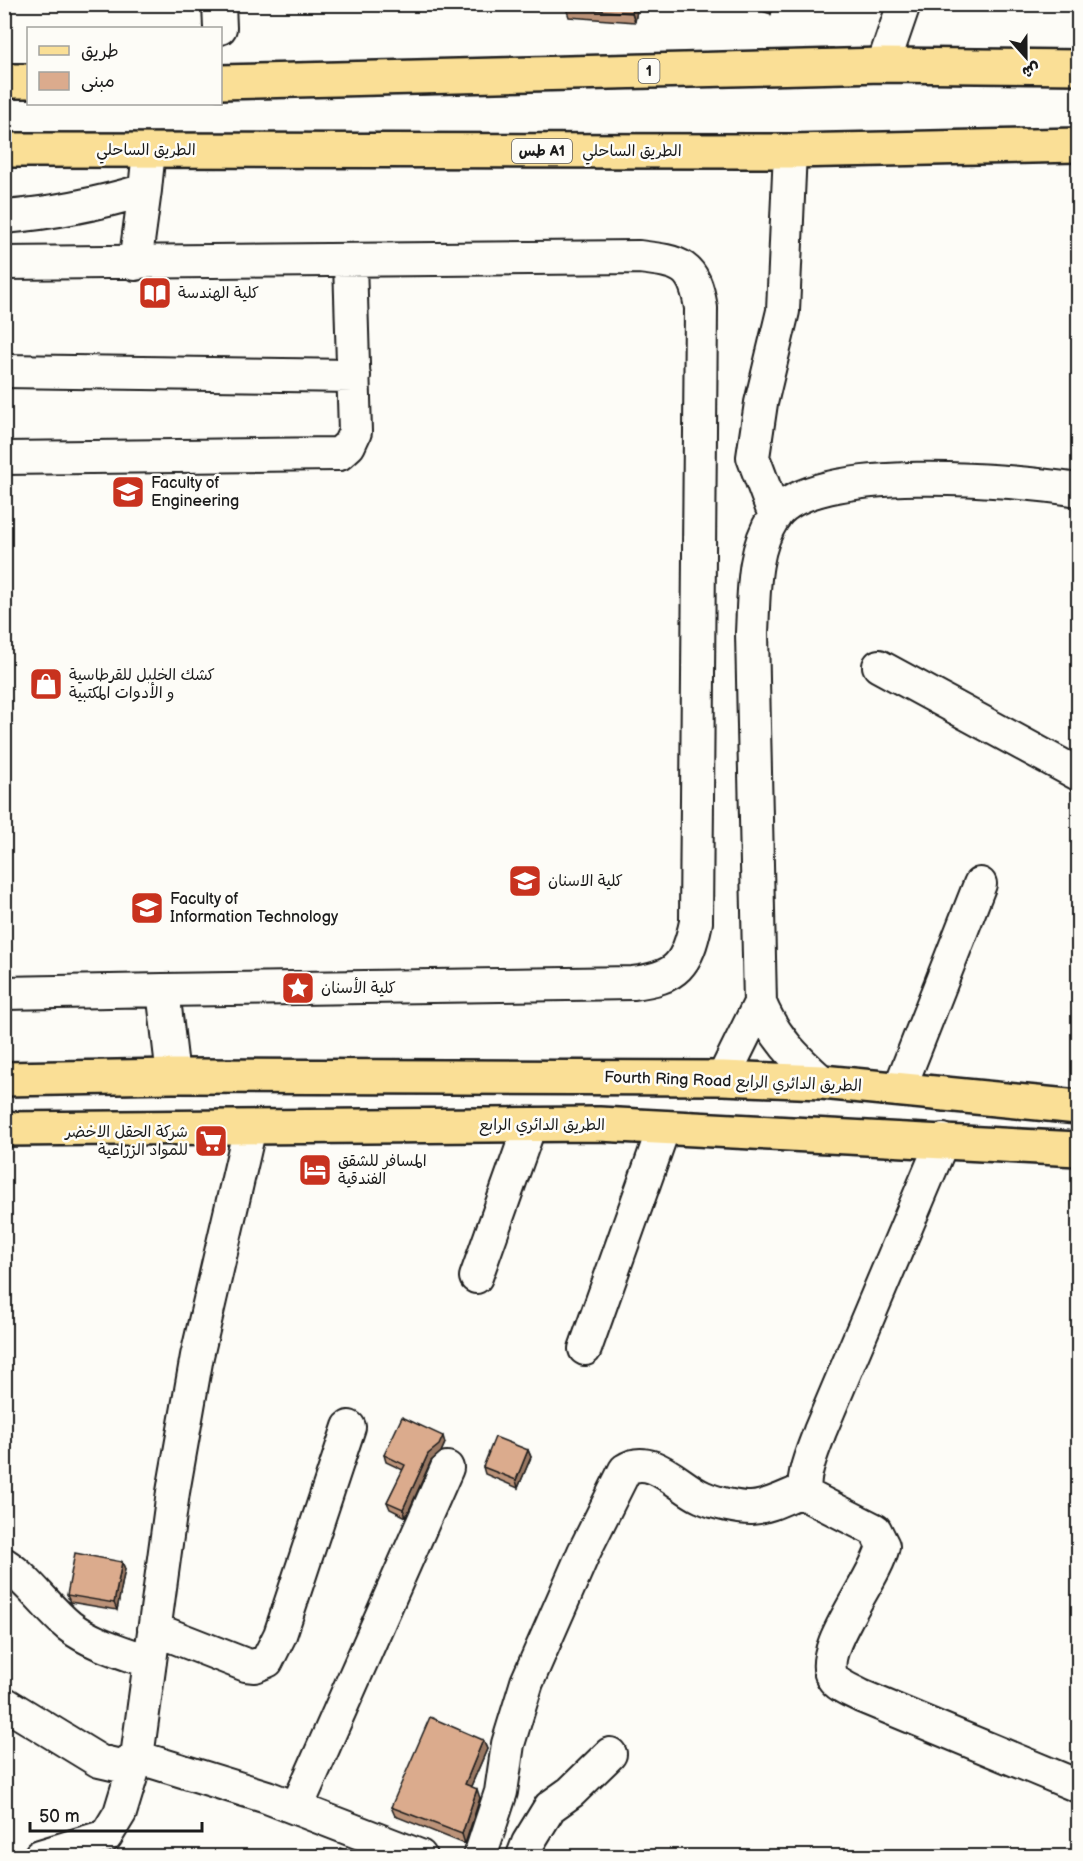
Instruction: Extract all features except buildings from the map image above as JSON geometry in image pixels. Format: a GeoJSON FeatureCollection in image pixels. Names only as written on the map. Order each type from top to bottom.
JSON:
{"type":"FeatureCollection","features":[{"type":"Feature","properties":{"kind":"main road","name":"1"},"geometry":{"type":"LineString","coordinates":[[222,82],[883,65],[1078,67]]}},
{"type":"Feature","properties":{"kind":"main road"},"geometry":{"type":"LineString","coordinates":[[4,81],[27,81]]}},
{"type":"Feature","properties":{"kind":"main road","name":"الطريق الساحلي"},"geometry":{"type":"LineString","coordinates":[[4,150],[790,152],[1078,145]]}},
{"type":"Feature","properties":{"kind":"main road","name":"Fourth Ring Road الطريق الدائري الرابع"},"geometry":{"type":"LineString","coordinates":[[173,1076],[494,1075],[723,1078],[822,1082],[1078,1107]]}},
{"type":"Feature","properties":{"kind":"main road"},"geometry":{"type":"LineString","coordinates":[[4,1079],[173,1076]]}},
{"type":"Feature","properties":{"kind":"main road","name":"الطريق الدائري الرابع"},"geometry":{"type":"LineString","coordinates":[[4,1129],[530,1125],[664,1127],[943,1140],[1078,1149]]}},
{"type":"Feature","properties":{"kind":"street"},"geometry":{"type":"LineString","coordinates":[[219,4],[220,27]]}},
{"type":"Feature","properties":{"kind":"street"},"geometry":{"type":"LineString","coordinates":[[883,65],[904,4]]}},
{"type":"Feature","properties":{"kind":"street"},"geometry":{"type":"LineString","coordinates":[[135,264],[149,150]]}},
{"type":"Feature","properties":{"kind":"street"},"geometry":{"type":"LineString","coordinates":[[775,516],[753,457],[761,403],[783,311],[790,152]]}},
{"type":"Feature","properties":{"kind":"street"},"geometry":{"type":"LineString","coordinates":[[4,217],[76,209],[145,190]]}},
{"type":"Feature","properties":{"kind":"street"},"geometry":{"type":"LineString","coordinates":[[4,264],[350,262],[639,257],[680,264],[691,273],[701,308],[696,922],[692,940],[683,960],[672,973],[659,980],[633,983],[4,993]]}},
{"type":"Feature","properties":{"kind":"street"},"geometry":{"type":"LineString","coordinates":[[4,458],[339,454],[349,445],[355,432],[350,262]]}},
{"type":"Feature","properties":{"kind":"street"},"geometry":{"type":"LineString","coordinates":[[4,370],[354,376]]}},
{"type":"Feature","properties":{"kind":"street"},"geometry":{"type":"LineString","coordinates":[[723,1078],[753,1023],[760,1003],[752,633],[755,574],[765,534],[775,516],[789,502],[804,494],[862,482],[910,480],[1026,482],[1078,490]]}},
{"type":"Feature","properties":{"kind":"street"},"geometry":{"type":"LineString","coordinates":[[879,666],[1078,774]]}},
{"type":"Feature","properties":{"kind":"street"},"geometry":{"type":"LineString","coordinates":[[899,1090],[980,884]]}},
{"type":"Feature","properties":{"kind":"street"},"geometry":{"type":"LineString","coordinates":[[163,990],[173,1076]]}},
{"type":"Feature","properties":{"kind":"street"},"geometry":{"type":"LineString","coordinates":[[760,1003],[770,1026],[783,1046],[822,1082]]}},
{"type":"Feature","properties":{"kind":"street"},"geometry":{"type":"LineString","coordinates":[[476,1277],[530,1125]]}},
{"type":"Feature","properties":{"kind":"street"},"geometry":{"type":"LineString","coordinates":[[40,1857],[106,1836],[120,1813],[137,1757],[173,1492],[197,1356],[250,1127]]}},
{"type":"Feature","properties":{"kind":"street"},"geometry":{"type":"LineString","coordinates":[[585,1348],[664,1127]]}},
{"type":"Feature","properties":{"kind":"street"},"geometry":{"type":"LineString","coordinates":[[943,1140],[820,1431],[804,1480],[804,1490],[808,1496],[875,1530],[883,1546],[876,1569],[834,1643],[828,1667],[834,1681],[861,1696],[1078,1786]]}},
{"type":"Feature","properties":{"kind":"street"},"geometry":{"type":"LineString","coordinates":[[154,1629],[246,1665],[255,1666],[267,1661],[280,1635],[349,1426]]}},
{"type":"Feature","properties":{"kind":"street"},"geometry":{"type":"LineString","coordinates":[[480,1857],[501,1792],[507,1744],[527,1682],[584,1552],[625,1470],[632,1465],[644,1465],[660,1471],[702,1497],[734,1506],[752,1508],[804,1490]]}},
{"type":"Feature","properties":{"kind":"street"},"geometry":{"type":"LineString","coordinates":[[297,1808],[447,1468]]}},
{"type":"Feature","properties":{"kind":"street"},"geometry":{"type":"LineString","coordinates":[[4,1564],[16,1572],[39,1599],[70,1627],[89,1639],[150,1662]]}},
{"type":"Feature","properties":{"kind":"street"},"geometry":{"type":"LineString","coordinates":[[4,1703],[99,1761],[121,1766],[137,1757],[297,1808],[420,1857]]}},
{"type":"Feature","properties":{"kind":"street"},"geometry":{"type":"LineString","coordinates":[[523,1857],[528,1843],[550,1807],[572,1792],[610,1754]]}},
{"type":"Feature","properties":{"kind":"place","name":"كلية الهندسة"},"geometry":{"type":"Point","coordinates":[155,293]}},
{"type":"Feature","properties":{"kind":"place","name":"Faculty of Engineering"},"geometry":{"type":"Point","coordinates":[128,492]}},
{"type":"Feature","properties":{"kind":"place","name":"كشك الخليل للقرطاسية و الأدوات المكتبية"},"geometry":{"type":"Point","coordinates":[46,684]}},
{"type":"Feature","properties":{"kind":"place","name":"كلية الاسنان"},"geometry":{"type":"Point","coordinates":[525,881]}},
{"type":"Feature","properties":{"kind":"place","name":"Faculty of Information Technology"},"geometry":{"type":"Point","coordinates":[147,908]}},
{"type":"Feature","properties":{"kind":"place","name":"كلية الأسنان"},"geometry":{"type":"Point","coordinates":[298,988]}},
{"type":"Feature","properties":{"kind":"place","name":"شركة الحقل الاخضر للمواد الزراعية"},"geometry":{"type":"Point","coordinates":[211,1141]}},
{"type":"Feature","properties":{"kind":"place","name":"المسافر للشقق الفندقية"},"geometry":{"type":"Point","coordinates":[315,1170]}}]}
